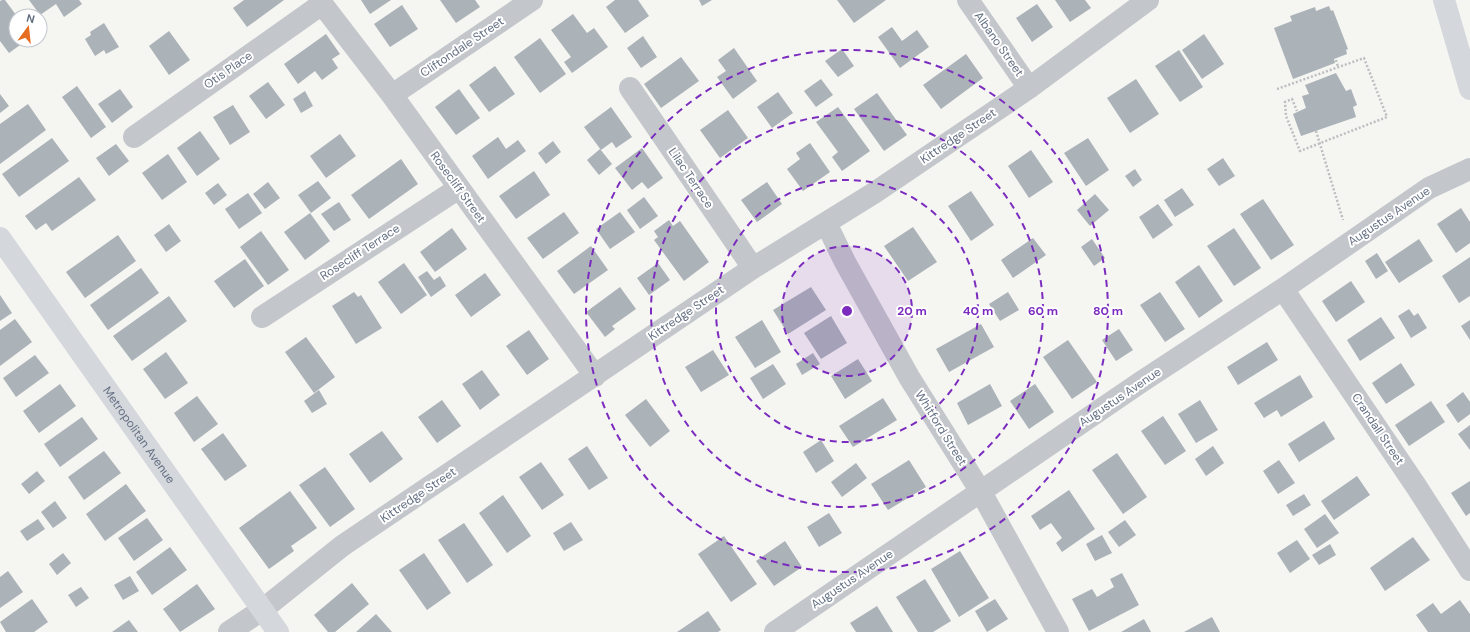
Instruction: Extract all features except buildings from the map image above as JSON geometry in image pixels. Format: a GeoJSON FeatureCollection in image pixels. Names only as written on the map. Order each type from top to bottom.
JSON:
{"type":"FeatureCollection","features":[{"type":"Feature","properties":{"kind":"street","name":"Cliftondale Street"},"geometry":{"type":"LineString","coordinates":[[392,95],[532,0]]}},
{"type":"Feature","properties":{"kind":"street","name":"Albano Street"},"geometry":{"type":"LineString","coordinates":[[968,0],[1029,88]]}},
{"type":"Feature","properties":{"kind":"street","name":"Kittredge Street"},"geometry":{"type":"LineString","coordinates":[[229,632],[262,610],[342,546],[753,268],[874,193],[1029,88],[1148,0]]}},
{"type":"Feature","properties":{"kind":"street"},"geometry":{"type":"LineString","coordinates":[[1444,0],[1470,89]]}},
{"type":"Feature","properties":{"kind":"street","name":"Rosecliff Street"},"geometry":{"type":"LineString","coordinates":[[321,2],[392,95],[595,376]]}},
{"type":"Feature","properties":{"kind":"street","name":"Otis Place"},"geometry":{"type":"LineString","coordinates":[[134,137],[321,2]]}},
{"type":"Feature","properties":{"kind":"street","name":"Lilac Terrace"},"geometry":{"type":"LineString","coordinates":[[630,88],[753,268]]}},
{"type":"Feature","properties":{"kind":"street","name":"Augustus Avenue"},"geometry":{"type":"LineString","coordinates":[[774,632],[1141,382],[1283,289],[1429,188],[1470,169]]}},
{"type":"Feature","properties":{"kind":"street","name":"Rosecliff Terrace"},"geometry":{"type":"LineString","coordinates":[[262,317],[459,188]]}},
{"type":"Feature","properties":{"kind":"street","name":"Whitford Street"},"geometry":{"type":"LineString","coordinates":[[826,223],[845,262],[909,377],[981,492],[1058,632]]}},
{"type":"Feature","properties":{"kind":"street","name":"Metropolitan Avenue"},"geometry":{"type":"LineString","coordinates":[[0,238],[278,632]]}},
{"type":"Feature","properties":{"kind":"street","name":"Crandall Street"},"geometry":{"type":"LineString","coordinates":[[1283,289],[1416,486],[1470,570]]}},
{"type":"Feature","properties":{"kind":"path"},"geometry":{"type":"LineString","coordinates":[[1277,88],[1364,58],[1387,117],[1300,151],[1286,116],[1285,102],[1292,99],[1297,111]]}},
{"type":"Feature","properties":{"kind":"path"},"geometry":{"type":"LineString","coordinates":[[1336,60],[1338,67]]}},
{"type":"Feature","properties":{"kind":"path"},"geometry":{"type":"LineString","coordinates":[[1316,131],[1345,227]]}}]}
